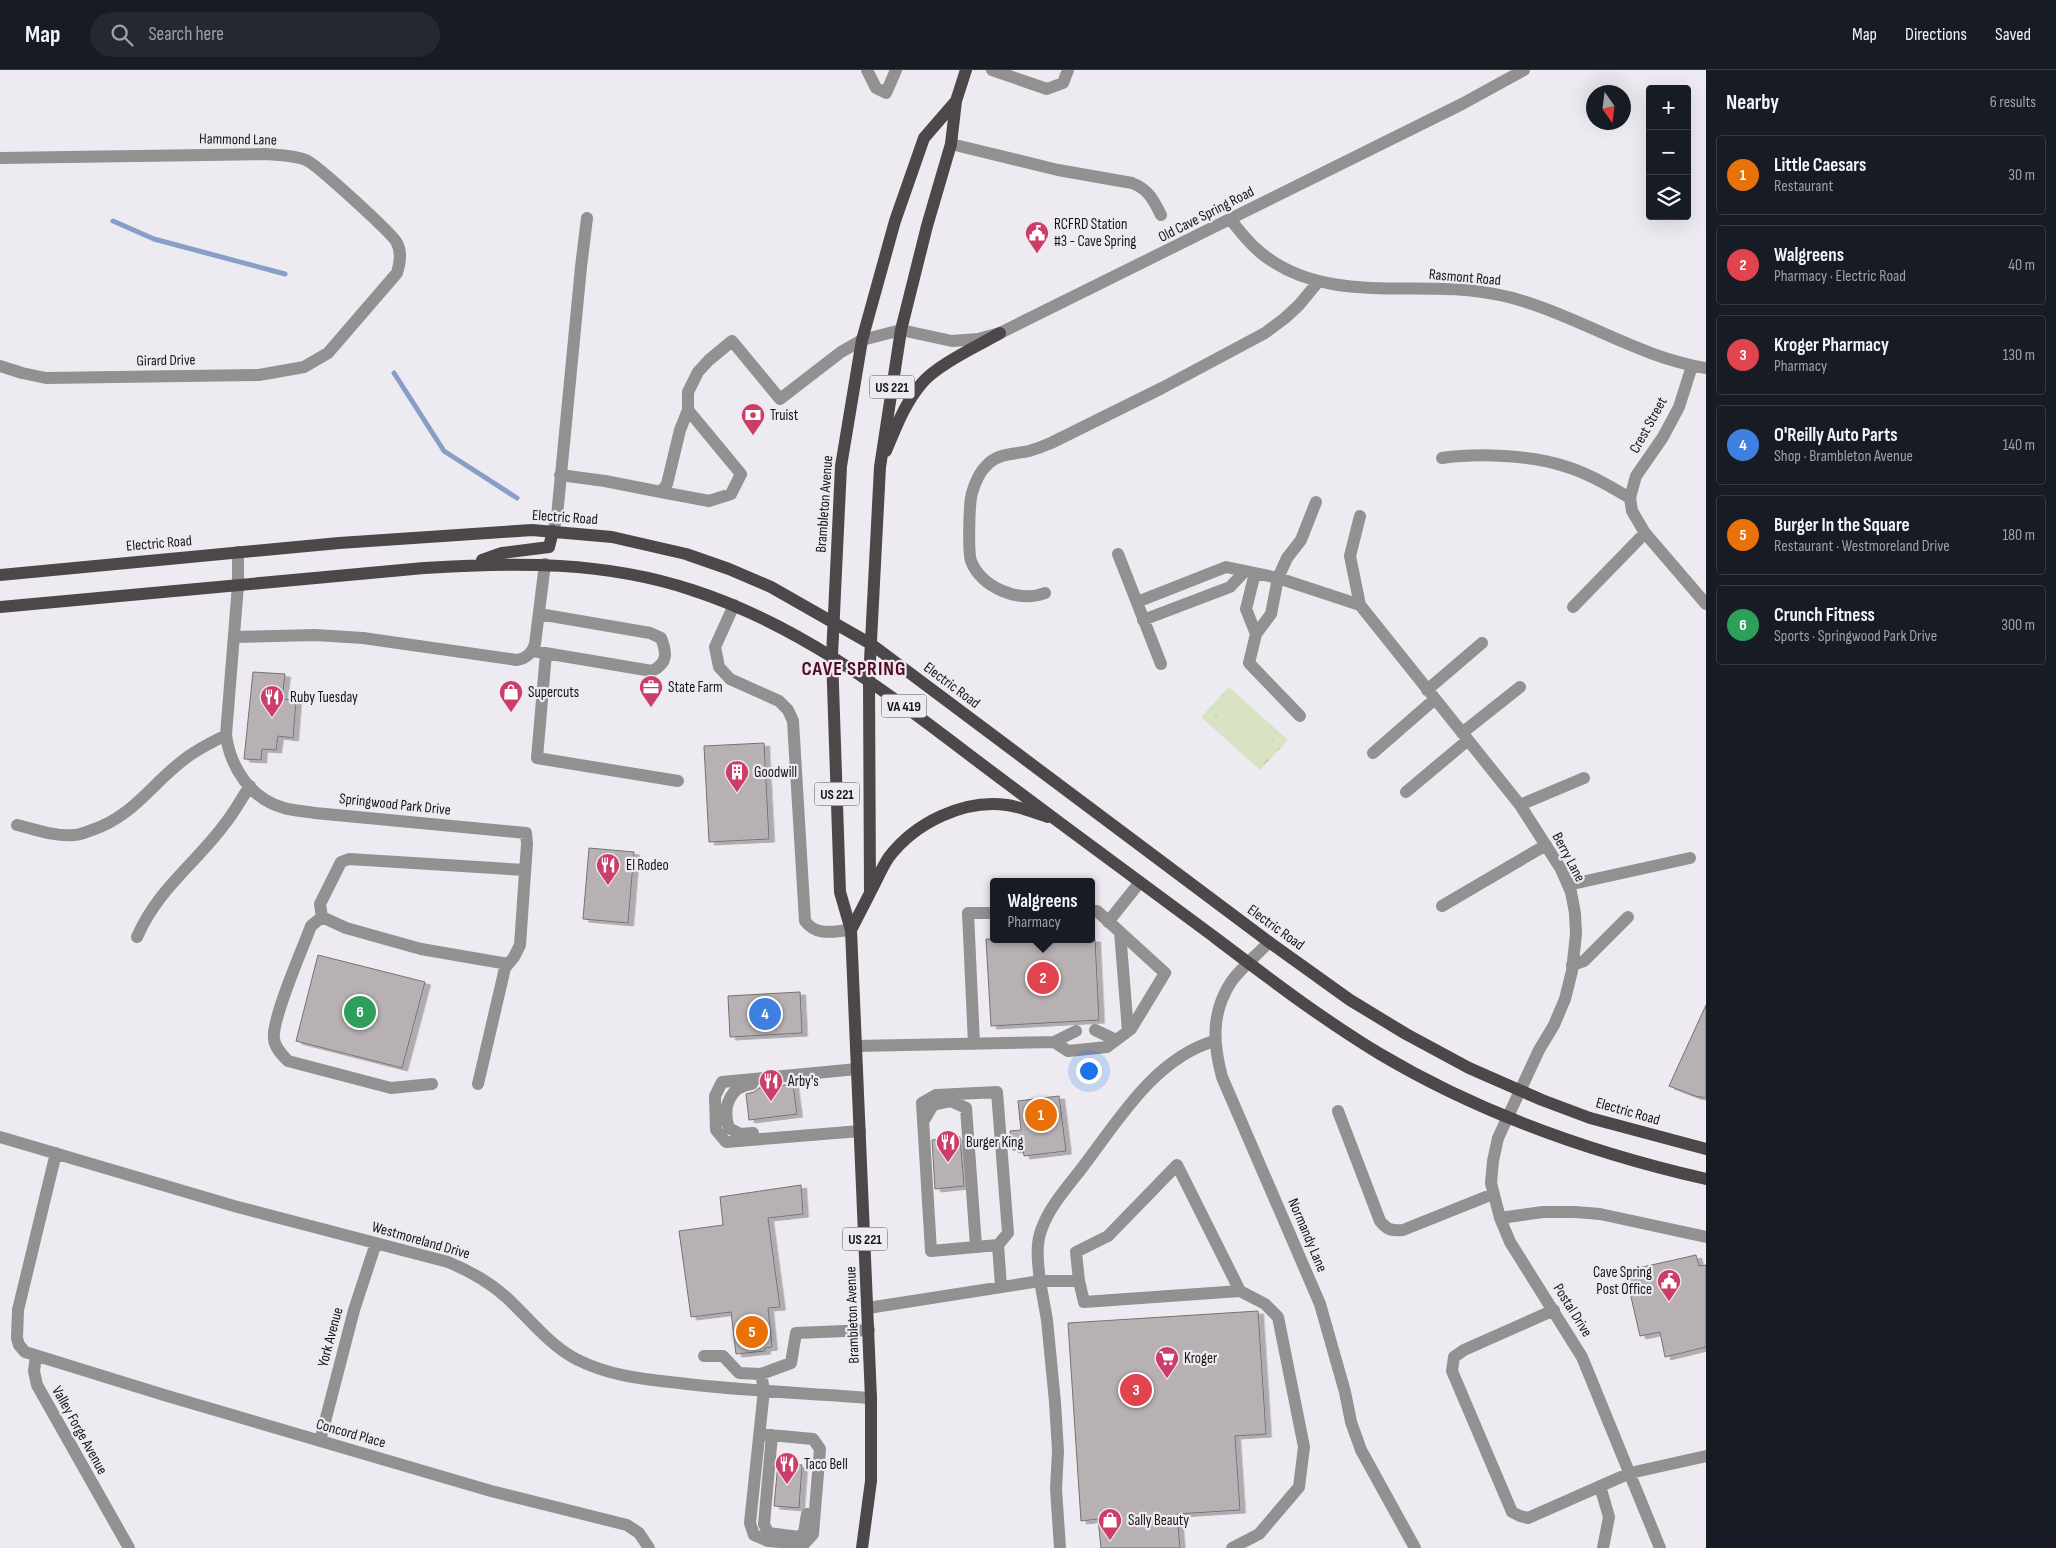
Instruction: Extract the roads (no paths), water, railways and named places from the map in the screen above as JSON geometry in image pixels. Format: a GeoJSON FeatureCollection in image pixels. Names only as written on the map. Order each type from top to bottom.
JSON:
{"type":"FeatureCollection","features":[{"type":"Feature","properties":{"kind":"main road","name":"Brambleton Avenue"},"geometry":{"type":"LineString","coordinates":[[851,930],[870,893],[869,680],[872,644],[873,569],[880,467],[901,330],[927,226],[951,144],[956,101],[966,70]]}},
{"type":"Feature","properties":{"kind":"main road","name":"Brambleton Avenue"},"geometry":{"type":"LineString","coordinates":[[862,1548],[871,1481],[872,1398],[851,930],[840,892],[832,656],[832,621],[841,466],[862,340],[895,221],[924,138],[956,101]]}},
{"type":"Feature","properties":{"kind":"main road"},"geometry":{"type":"LineString","coordinates":[[880,467],[903,410],[923,381],[946,364],[1000,333]]}},
{"type":"Feature","properties":{"kind":"main road","name":"Electric Road"},"geometry":{"type":"LineString","coordinates":[[0,575],[339,543],[532,530],[612,537],[686,554],[772,587],[872,644],[1269,942],[1350,1000],[1406,1034],[1469,1068],[1519,1091],[1590,1118],[1706,1149]]}},
{"type":"Feature","properties":{"kind":"main road"},"geometry":{"type":"LineString","coordinates":[[468,565],[502,553],[550,547],[554,531]]}},
{"type":"Feature","properties":{"kind":"main road","name":"VA 419"},"geometry":{"type":"LineString","coordinates":[[0,607],[468,565],[545,564],[592,568],[641,576],[689,589],[734,605],[798,635],[869,680],[1332,1024],[1383,1055],[1449,1091],[1507,1117],[1605,1153],[1706,1179]]}},
{"type":"Feature","properties":{"kind":"main road"},"geometry":{"type":"LineString","coordinates":[[870,893],[889,857],[911,835],[938,817],[973,806],[1007,805],[1056,820]]}},
{"type":"Feature","properties":{"kind":"street"},"geometry":{"type":"LineString","coordinates":[[867,70],[876,88],[886,93],[896,70]]}},
{"type":"Feature","properties":{"kind":"street"},"geometry":{"type":"LineString","coordinates":[[992,70],[1047,89],[1063,83],[1068,70]]}},
{"type":"Feature","properties":{"kind":"street","name":"Old Cave Spring Road"},"geometry":{"type":"LineString","coordinates":[[688,410],[688,392],[698,372],[708,360],[732,341],[780,399],[841,352],[862,340],[901,330],[952,341],[978,339],[1000,333],[1231,220],[1524,70]]}},
{"type":"Feature","properties":{"kind":"street"},"geometry":{"type":"LineString","coordinates":[[951,144],[1058,170],[1132,183],[1142,187],[1150,194],[1161,214]]}},
{"type":"Feature","properties":{"kind":"street","name":"Hammond Lane"},"geometry":{"type":"LineString","coordinates":[[0,158],[265,154],[307,161],[379,222],[396,242],[400,252],[400,264],[397,273],[328,352]]}},
{"type":"Feature","properties":{"kind":"street"},"geometry":{"type":"LineString","coordinates":[[554,531],[580,267],[587,218]]}},
{"type":"Feature","properties":{"kind":"street","name":"Rasmont Road"},"geometry":{"type":"LineString","coordinates":[[1231,220],[1261,253],[1295,274],[1318,282],[1346,287],[1465,290],[1497,294],[1529,303],[1616,339],[1692,366],[1706,368]]}},
{"type":"Feature","properties":{"kind":"street"},"geometry":{"type":"LineString","coordinates":[[1045,593],[1027,597],[1013,596],[998,589],[980,574],[971,562],[969,551],[971,498],[979,476],[990,462],[998,457],[1032,450],[1051,443],[1162,388],[1265,333],[1298,305],[1318,282]]}},
{"type":"Feature","properties":{"kind":"street","name":"Girard Drive"},"geometry":{"type":"LineString","coordinates":[[0,366],[46,378],[259,375],[304,367],[328,352]]}},
{"type":"Feature","properties":{"kind":"street","name":"Crest Street"},"geometry":{"type":"LineString","coordinates":[[1630,498],[1636,476],[1663,437],[1678,407],[1692,366]]}},
{"type":"Feature","properties":{"kind":"street"},"geometry":{"type":"LineString","coordinates":[[560,475],[605,480],[661,492],[708,501],[730,494],[741,474],[688,410],[680,430],[667,484],[661,492]]}},
{"type":"Feature","properties":{"kind":"street"},"geometry":{"type":"LineString","coordinates":[[1442,458],[1489,456],[1543,460],[1590,476],[1630,498],[1632,511],[1645,534],[1706,604]]}},
{"type":"Feature","properties":{"kind":"street"},"geometry":{"type":"LineString","coordinates":[[1300,716],[1249,663],[1256,634],[1270,614],[1278,578],[1287,558],[1301,540],[1316,502]]}},
{"type":"Feature","properties":{"kind":"street"},"geometry":{"type":"LineString","coordinates":[[1136,602],[1226,568],[1278,578],[1360,605],[1350,556],[1360,516]]}},
{"type":"Feature","properties":{"kind":"street"},"geometry":{"type":"LineString","coordinates":[[1573,607],[1645,534]]}},
{"type":"Feature","properties":{"kind":"street","name":"Springwood Park Drive"},"geometry":{"type":"LineString","coordinates":[[238,552],[238,585],[226,734],[228,750],[234,766],[250,786],[265,800],[282,808],[361,818],[523,832],[527,837],[520,945],[508,964],[503,978],[478,1084]]}},
{"type":"Feature","properties":{"kind":"street"},"geometry":{"type":"LineString","coordinates":[[1118,554],[1161,664]]}},
{"type":"Feature","properties":{"kind":"street"},"geometry":{"type":"LineString","coordinates":[[234,637],[315,635],[363,638],[517,660],[525,658],[533,651],[545,564]]}},
{"type":"Feature","properties":{"kind":"street"},"geometry":{"type":"LineString","coordinates":[[1144,620],[1230,587],[1250,572]]}},
{"type":"Feature","properties":{"kind":"street"},"geometry":{"type":"LineString","coordinates":[[1250,572],[1246,610],[1256,634]]}},
{"type":"Feature","properties":{"kind":"street"},"geometry":{"type":"LineString","coordinates":[[734,605],[714,648],[719,667],[730,679],[779,700],[788,710],[793,720],[805,921],[810,928],[818,932],[851,930]]}},
{"type":"Feature","properties":{"kind":"street","name":"Berry Lane"},"geometry":{"type":"LineString","coordinates":[[1360,605],[1410,670],[1520,805],[1561,869],[1568,885],[1575,913],[1576,934],[1565,999],[1554,1025],[1539,1050],[1519,1091]]}},
{"type":"Feature","properties":{"kind":"street"},"geometry":{"type":"LineString","coordinates":[[533,651],[652,671],[661,666],[666,658],[666,650],[661,638],[650,634],[539,614]]}},
{"type":"Feature","properties":{"kind":"street"},"geometry":{"type":"LineString","coordinates":[[1373,753],[1482,643]]}},
{"type":"Feature","properties":{"kind":"street"},"geometry":{"type":"LineString","coordinates":[[548,654],[537,758],[678,781]]}},
{"type":"Feature","properties":{"kind":"street"},"geometry":{"type":"LineString","coordinates":[[1406,792],[1520,687]]}},
{"type":"Feature","properties":{"kind":"street"},"geometry":{"type":"LineString","coordinates":[[17,825],[73,836],[107,825],[141,801],[164,776],[186,758],[226,734]]}},
{"type":"Feature","properties":{"kind":"street"},"geometry":{"type":"LineString","coordinates":[[1520,805],[1584,778]]}},
{"type":"Feature","properties":{"kind":"street"},"geometry":{"type":"LineString","coordinates":[[137,937],[146,917],[158,899],[224,825],[250,786]]}},
{"type":"Feature","properties":{"kind":"street"},"geometry":{"type":"LineString","coordinates":[[1442,906],[1546,845]]}},
{"type":"Feature","properties":{"kind":"street"},"geometry":{"type":"LineString","coordinates":[[1568,885],[1690,858]]}},
{"type":"Feature","properties":{"kind":"street"},"geometry":{"type":"LineString","coordinates":[[322,917],[320,904],[341,862],[349,859],[525,870]]}},
{"type":"Feature","properties":{"kind":"street"},"geometry":{"type":"LineString","coordinates":[[1108,922],[1140,882]]}},
{"type":"Feature","properties":{"kind":"street"},"geometry":{"type":"LineString","coordinates":[[974,1044],[968,913],[990,912]]}},
{"type":"Feature","properties":{"kind":"street"},"geometry":{"type":"LineString","coordinates":[[1054,1042],[1068,1051],[1107,1047],[1132,1029],[1165,973],[1095,912]]}},
{"type":"Feature","properties":{"kind":"street"},"geometry":{"type":"LineString","coordinates":[[322,917],[346,928],[421,949],[508,964]]}},
{"type":"Feature","properties":{"kind":"street"},"geometry":{"type":"LineString","coordinates":[[322,917],[311,926],[277,1018],[274,1039],[280,1053],[288,1061],[391,1088],[432,1084]]}},
{"type":"Feature","properties":{"kind":"street"},"geometry":{"type":"LineString","coordinates":[[1572,965],[1584,961],[1628,917]]}},
{"type":"Feature","properties":{"kind":"street"},"geometry":{"type":"LineString","coordinates":[[1120,932],[1128,1031]]}},
{"type":"Feature","properties":{"kind":"street","name":"Normandy Lane"},"geometry":{"type":"LineString","coordinates":[[1269,942],[1232,982],[1222,1000],[1216,1020],[1214,1041],[1222,1077],[1320,1304],[1360,1450],[1415,1548]]}},
{"type":"Feature","properties":{"kind":"street"},"geometry":{"type":"LineString","coordinates":[[1095,1030],[1116,1040]]}},
{"type":"Feature","properties":{"kind":"street"},"geometry":{"type":"LineString","coordinates":[[856,1046],[1054,1042],[1076,1031]]}},
{"type":"Feature","properties":{"kind":"street"},"geometry":{"type":"LineString","coordinates":[[1060,1548],[1056,1489],[1058,1451],[1056,1402],[1047,1320],[1037,1257],[1041,1228],[1057,1202],[1131,1104],[1152,1080],[1182,1055],[1197,1046],[1214,1041]]}},
{"type":"Feature","properties":{"kind":"street"},"geometry":{"type":"LineString","coordinates":[[857,1070],[722,1082],[715,1096],[716,1130],[726,1142],[860,1131]]}},
{"type":"Feature","properties":{"kind":"street","name":"Postal Drive"},"geometry":{"type":"LineString","coordinates":[[1519,1091],[1498,1138],[1492,1161],[1491,1183],[1500,1218],[1510,1242],[1582,1357],[1660,1548]]}},
{"type":"Feature","properties":{"kind":"street"},"geometry":{"type":"LineString","coordinates":[[998,1245],[931,1251],[922,1103],[936,1095],[997,1092],[1008,1233],[998,1245],[1001,1287]]}},
{"type":"Feature","properties":{"kind":"street"},"geometry":{"type":"LineString","coordinates":[[923,1122],[934,1106],[951,1100],[966,1108],[976,1246]]}},
{"type":"Feature","properties":{"kind":"street"},"geometry":{"type":"LineString","coordinates":[[1338,1111],[1380,1221],[1385,1228],[1393,1231],[1404,1230],[1493,1194]]}},
{"type":"Feature","properties":{"kind":"street","name":"Westmoreland Drive"},"geometry":{"type":"LineString","coordinates":[[0,1137],[234,1206],[448,1262],[475,1273],[505,1296],[560,1348],[574,1358],[597,1369],[620,1376],[706,1386],[872,1398]]}},
{"type":"Feature","properties":{"kind":"street"},"geometry":{"type":"LineString","coordinates":[[36,1356],[25,1352],[19,1345],[16,1330],[18,1310],[56,1153]]}},
{"type":"Feature","properties":{"kind":"street"},"geometry":{"type":"LineString","coordinates":[[1232,1548],[1259,1534],[1299,1487],[1304,1446],[1278,1318],[1265,1304],[1240,1291],[1084,1302],[1079,1281],[1076,1252],[1108,1236],[1177,1165],[1240,1291]]}},
{"type":"Feature","properties":{"kind":"street"},"geometry":{"type":"LineString","coordinates":[[1500,1218],[1543,1212],[1600,1214],[1706,1237]]}},
{"type":"Feature","properties":{"kind":"street","name":"York Avenue"},"geometry":{"type":"LineString","coordinates":[[320,1441],[354,1310],[376,1243]]}},
{"type":"Feature","properties":{"kind":"street"},"geometry":{"type":"LineString","coordinates":[[868,1308],[1040,1280],[1079,1281]]}},
{"type":"Feature","properties":{"kind":"street"},"geometry":{"type":"LineString","coordinates":[[1554,1310],[1464,1350],[1454,1357],[1452,1370],[1512,1512],[1528,1518],[1630,1472],[1706,1456]]}},
{"type":"Feature","properties":{"kind":"street"},"geometry":{"type":"LineString","coordinates":[[704,1356],[723,1356],[739,1373],[761,1374],[791,1363],[796,1333],[869,1330]]}},
{"type":"Feature","properties":{"kind":"street","name":"Concord Place"},"geometry":{"type":"LineString","coordinates":[[36,1356],[491,1491],[627,1525],[638,1533],[649,1548]]}},
{"type":"Feature","properties":{"kind":"street","name":"Valley Forge Avenue"},"geometry":{"type":"LineString","coordinates":[[36,1356],[34,1371],[37,1385],[129,1548]]}},
{"type":"Feature","properties":{"kind":"street"},"geometry":{"type":"LineString","coordinates":[[761,1374],[764,1390],[766,1434],[750,1523],[754,1535],[768,1541],[804,1544],[813,1534],[820,1449],[813,1439],[766,1434]]}},
{"type":"Feature","properties":{"kind":"street"},"geometry":{"type":"LineString","coordinates":[[1600,1486],[1609,1517],[1603,1548]]}},
{"type":"Feature","properties":{"kind":"waterway"},"geometry":{"type":"LineString","coordinates":[[113,221],[154,239],[285,274]]}},
{"type":"Feature","properties":{"kind":"waterway"},"geometry":{"type":"LineString","coordinates":[[394,373],[444,451],[517,498]]}},
{"type":"Feature","properties":{"kind":"place","name":"RCFRD Station #3 - Cave Spring"},"geometry":{"type":"Point","coordinates":[1037,254]}},
{"type":"Feature","properties":{"kind":"place","name":"Truist"},"geometry":{"type":"Point","coordinates":[753,436]}},
{"type":"Feature","properties":{"kind":"place","name":"State Farm"},"geometry":{"type":"Point","coordinates":[651,708]}},
{"type":"Feature","properties":{"kind":"place","name":"Supercuts"},"geometry":{"type":"Point","coordinates":[511,713]}},
{"type":"Feature","properties":{"kind":"place","name":"Ruby Tuesday"},"geometry":{"type":"Point","coordinates":[272,718]}},
{"type":"Feature","properties":{"kind":"place","name":"Goodwill"},"geometry":{"type":"Point","coordinates":[737,793]}},
{"type":"Feature","properties":{"kind":"place","name":"El Rodeo"},"geometry":{"type":"Point","coordinates":[608,886]}},
{"type":"Feature","properties":{"kind":"place","name":"Walgreens"},"geometry":{"type":"Point","coordinates":[1043,978]}},
{"type":"Feature","properties":{"kind":"place","name":"Crunch Fitness"},"geometry":{"type":"Point","coordinates":[360,1012]}},
{"type":"Feature","properties":{"kind":"place","name":"O'Reilly Auto Parts"},"geometry":{"type":"Point","coordinates":[765,1014]}},
{"type":"Feature","properties":{"kind":"place","name":"Arby's"},"geometry":{"type":"Point","coordinates":[771,1102]}},
{"type":"Feature","properties":{"kind":"place","name":"Little Caesars"},"geometry":{"type":"Point","coordinates":[1041,1115]}},
{"type":"Feature","properties":{"kind":"place","name":"Burger King"},"geometry":{"type":"Point","coordinates":[948,1163]}},
{"type":"Feature","properties":{"kind":"place","name":"Cave Spring Post Office"},"geometry":{"type":"Point","coordinates":[1669,1302]}},
{"type":"Feature","properties":{"kind":"place","name":"Burger In the Square"},"geometry":{"type":"Point","coordinates":[752,1332]}},
{"type":"Feature","properties":{"kind":"place","name":"Kroger"},"geometry":{"type":"Point","coordinates":[1167,1379]}},
{"type":"Feature","properties":{"kind":"place","name":"Kroger Pharmacy"},"geometry":{"type":"Point","coordinates":[1136,1390]}},
{"type":"Feature","properties":{"kind":"place","name":"Taco Bell"},"geometry":{"type":"Point","coordinates":[787,1485]}},
{"type":"Feature","properties":{"kind":"place","name":"Sally Beauty"},"geometry":{"type":"Point","coordinates":[1110,1541]}},
{"type":"Feature","properties":{"kind":"district","name":"CAVE SPRING"},"geometry":{"type":"Point","coordinates":[854,668]}}]}
